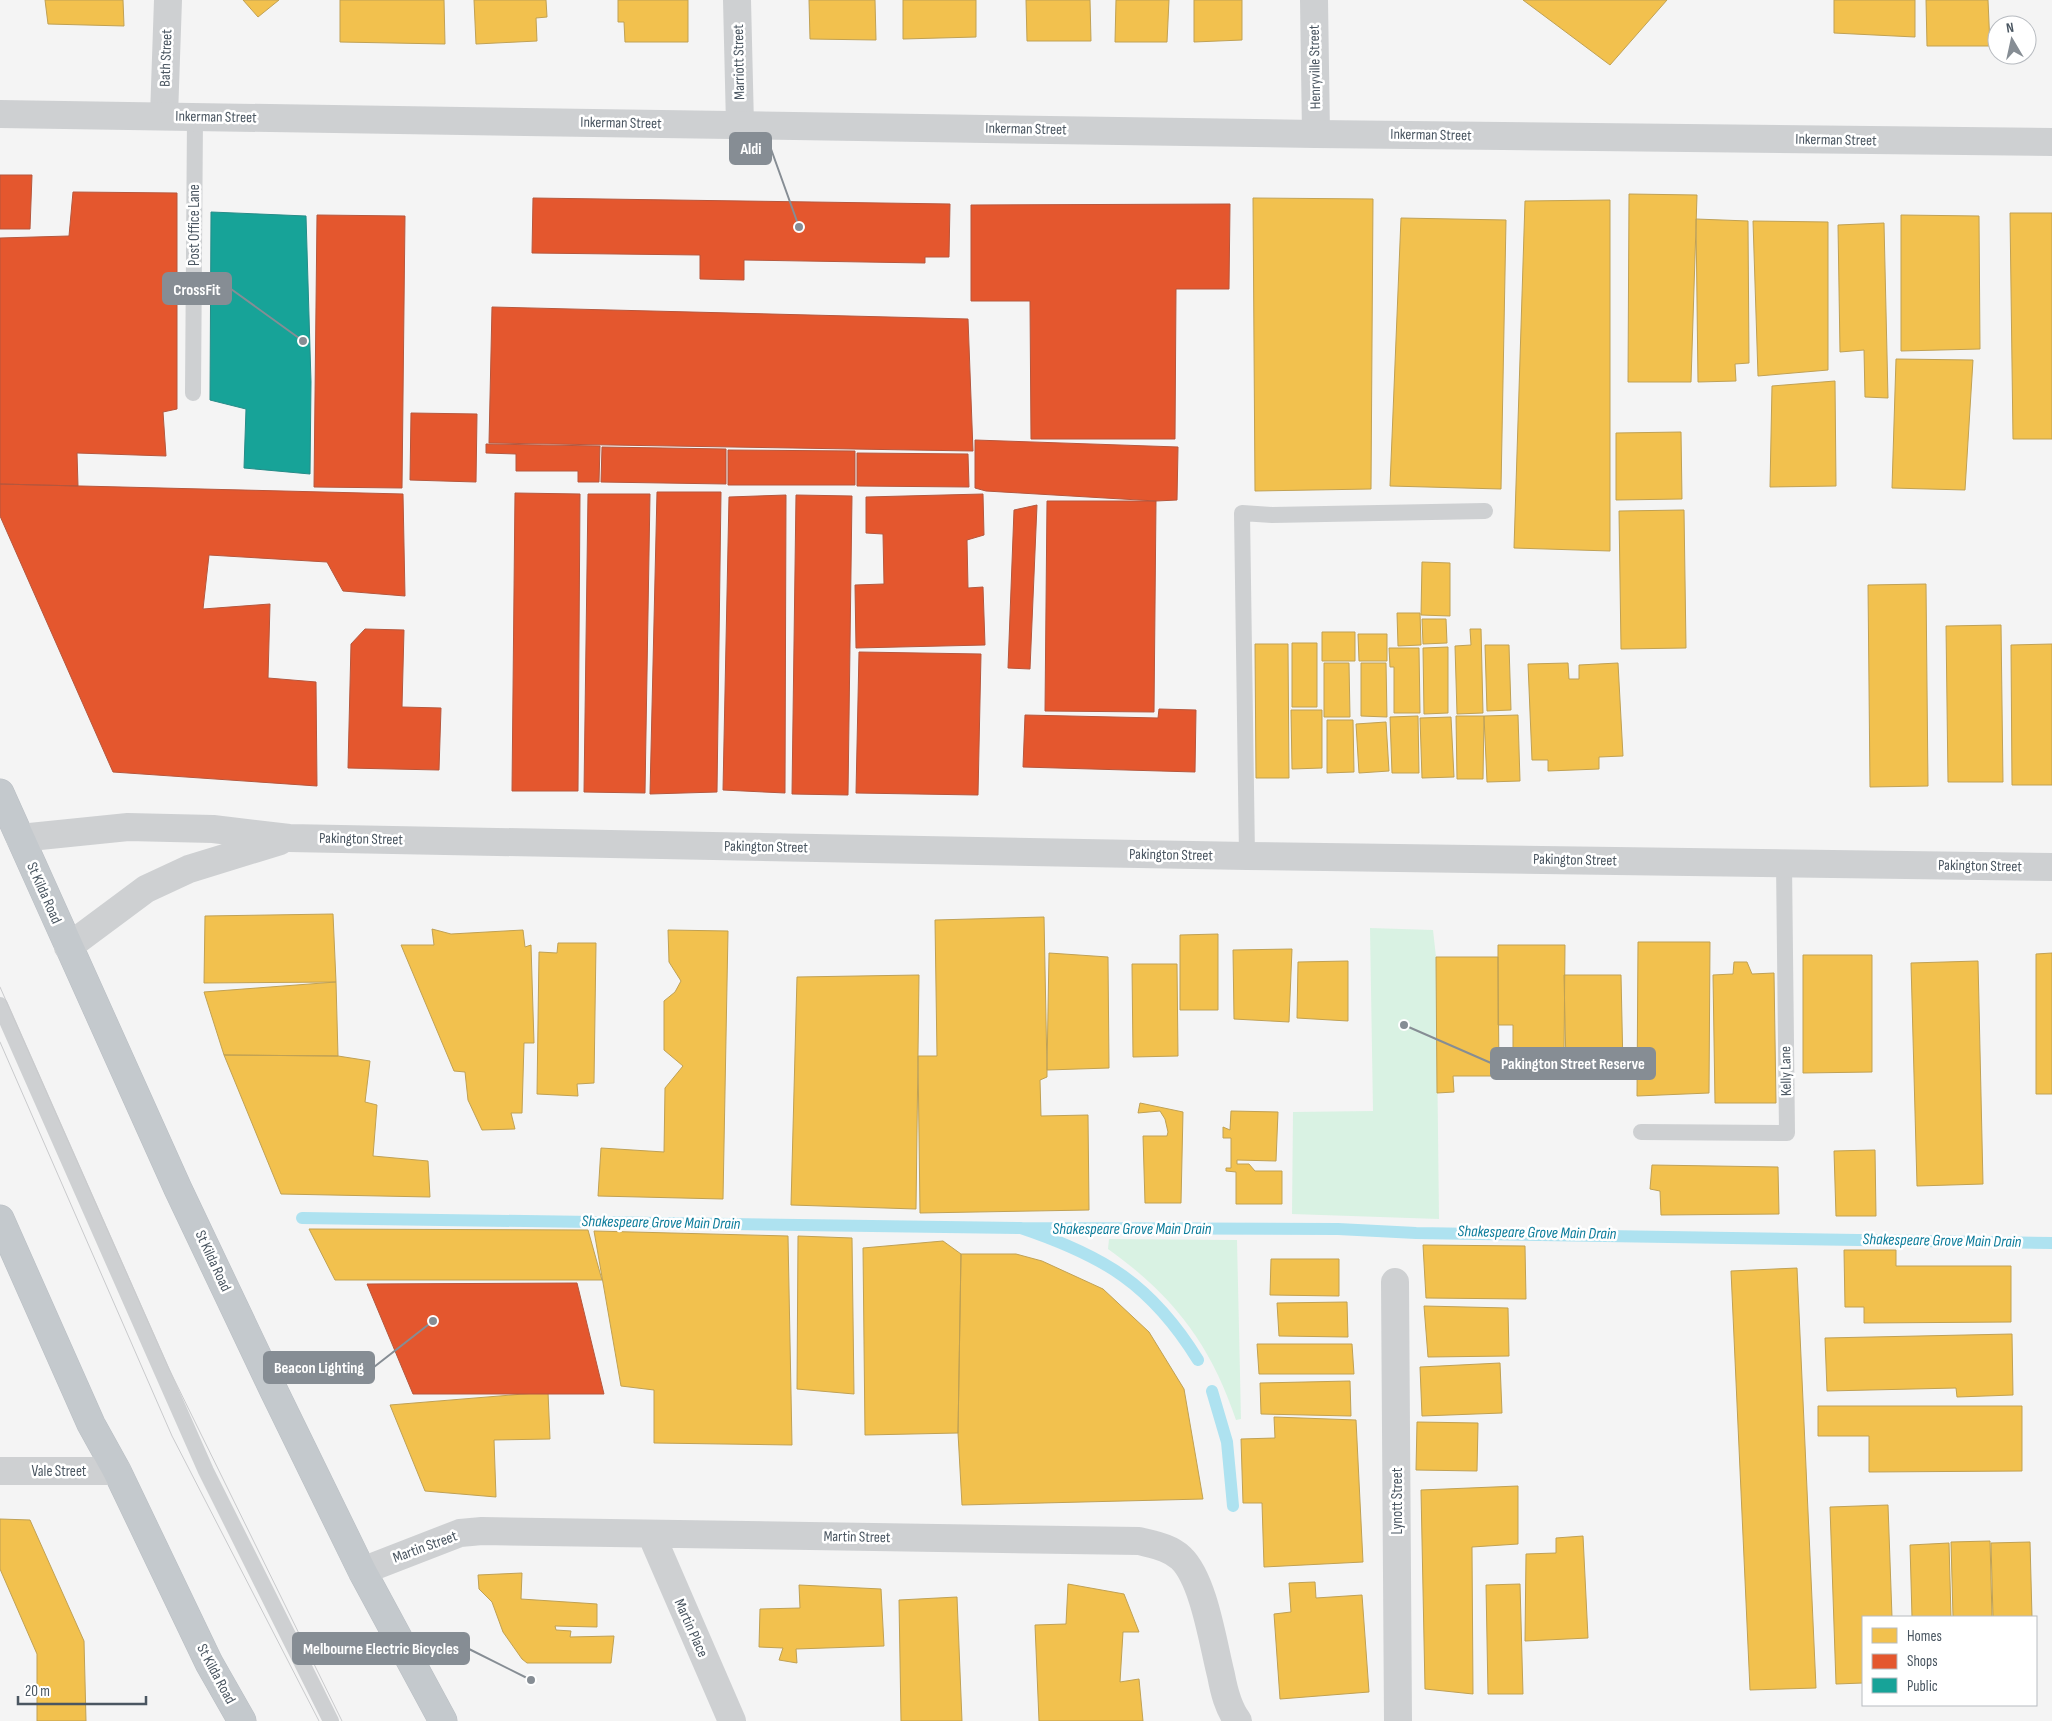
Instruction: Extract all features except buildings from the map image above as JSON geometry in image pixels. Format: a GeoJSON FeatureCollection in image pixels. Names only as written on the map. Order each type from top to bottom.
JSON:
{"type":"FeatureCollection","features":[{"type":"Feature","properties":{"kind":"highway","name":"St Kilda Road"},"geometry":{"type":"LineString","coordinates":[[0,793],[187,1207],[362,1571],[443,1721]]}},
{"type":"Feature","properties":{"kind":"highway","name":"St Kilda Road"},"geometry":{"type":"LineString","coordinates":[[0,1219],[91,1424],[117,1472],[209,1663],[242,1721]]}},
{"type":"Feature","properties":{"kind":"street","name":"Bath Street"},"geometry":{"type":"LineString","coordinates":[[164,116],[168,0]]}},
{"type":"Feature","properties":{"kind":"street","name":"Marriott Street"},"geometry":{"type":"LineString","coordinates":[[737,0],[740,125]]}},
{"type":"Feature","properties":{"kind":"street","name":"Henryville Street"},"geometry":{"type":"LineString","coordinates":[[1314,0],[1316,134]]}},
{"type":"Feature","properties":{"kind":"street","name":"Inkerman Street"},"geometry":{"type":"LineString","coordinates":[[0,114],[1316,134],[2052,142]]}},
{"type":"Feature","properties":{"kind":"street","name":"Pakington Street"},"geometry":{"type":"LineString","coordinates":[[20,838],[128,827],[213,829],[289,838],[1247,856],[2052,867]]}},
{"type":"Feature","properties":{"kind":"street","name":"Pakington Street"},"geometry":{"type":"LineString","coordinates":[[68,947],[146,889],[189,869],[289,838]]}},
{"type":"Feature","properties":{"kind":"street","name":"Lynott Street"},"geometry":{"type":"LineString","coordinates":[[1395,1282],[1398,1721]]}},
{"type":"Feature","properties":{"kind":"street","name":"Vale Street"},"geometry":{"type":"LineString","coordinates":[[0,1471],[117,1472]]}},
{"type":"Feature","properties":{"kind":"street","name":"Martin Street"},"geometry":{"type":"LineString","coordinates":[[362,1571],[460,1533],[482,1531],[1139,1541],[1162,1546],[1182,1559],[1202,1596],[1227,1701],[1238,1721]]}},
{"type":"Feature","properties":{"kind":"street","name":"Martin Place"},"geometry":{"type":"LineString","coordinates":[[651,1534],[732,1721]]}},
{"type":"Feature","properties":{"kind":"lane","name":"Post Office Lane"},"geometry":{"type":"LineString","coordinates":[[193,393],[195,117]]}},
{"type":"Feature","properties":{"kind":"lane"},"geometry":{"type":"LineString","coordinates":[[1247,856],[1242,513],[1272,515],[1485,511]]}},
{"type":"Feature","properties":{"kind":"lane","name":"Kelly Lane"},"geometry":{"type":"LineString","coordinates":[[1641,1132],[1787,1133],[1784,863]]}},
{"type":"Feature","properties":{"kind":"lane"},"geometry":{"type":"LineString","coordinates":[[0,1005],[206,1471],[331,1721]]}},
{"type":"Feature","properties":{"kind":"green space"},"geometry":{"type":"Polygon","coordinates":[[[1370,928],[1433,930],[1436,957],[1439,1219],[1292,1214],[1293,1112],[1373,1111],[1370,928]]]}},
{"type":"Feature","properties":{"kind":"green space"},"geometry":{"type":"Polygon","coordinates":[[[1109,1239],[1237,1240],[1241,1419],[1236,1420],[1215,1368],[1187,1324],[1152,1285],[1108,1249],[1109,1239]]]}},
{"type":"Feature","properties":{"kind":"waterway","name":"Shakespeare Grove Main Drain"},"geometry":{"type":"LineString","coordinates":[[302,1218],[1021,1228],[1077,1250],[1123,1276],[1162,1311],[1198,1360]]}},
{"type":"Feature","properties":{"kind":"waterway","name":"Shakespeare Grove Main Drain"},"geometry":{"type":"LineString","coordinates":[[1021,1228],[1338,1229],[1416,1233],[2052,1243]]}},
{"type":"Feature","properties":{"kind":"waterway"},"geometry":{"type":"LineString","coordinates":[[1212,1391],[1227,1442],[1233,1506]]}},
{"type":"Feature","properties":{"kind":"tram line"},"geometry":{"type":"LineString","coordinates":[[0,987],[169,1369],[342,1721]]}},
{"type":"Feature","properties":{"kind":"tram line"},"geometry":{"type":"LineString","coordinates":[[0,1042],[172,1436],[319,1721]]}},
{"type":"Feature","properties":{"kind":"place","name":"Aldi"},"geometry":{"type":"Point","coordinates":[799,227]}},
{"type":"Feature","properties":{"kind":"place","name":"CrossFit"},"geometry":{"type":"Point","coordinates":[303,341]}},
{"type":"Feature","properties":{"kind":"place","name":"Pakington Street Reserve"},"geometry":{"type":"Point","coordinates":[1404,1025]}},
{"type":"Feature","properties":{"kind":"place","name":"Beacon Lighting"},"geometry":{"type":"Point","coordinates":[433,1321]}},
{"type":"Feature","properties":{"kind":"place","name":"Melbourne Electric Bicycles"},"geometry":{"type":"Point","coordinates":[531,1680]}}]}
